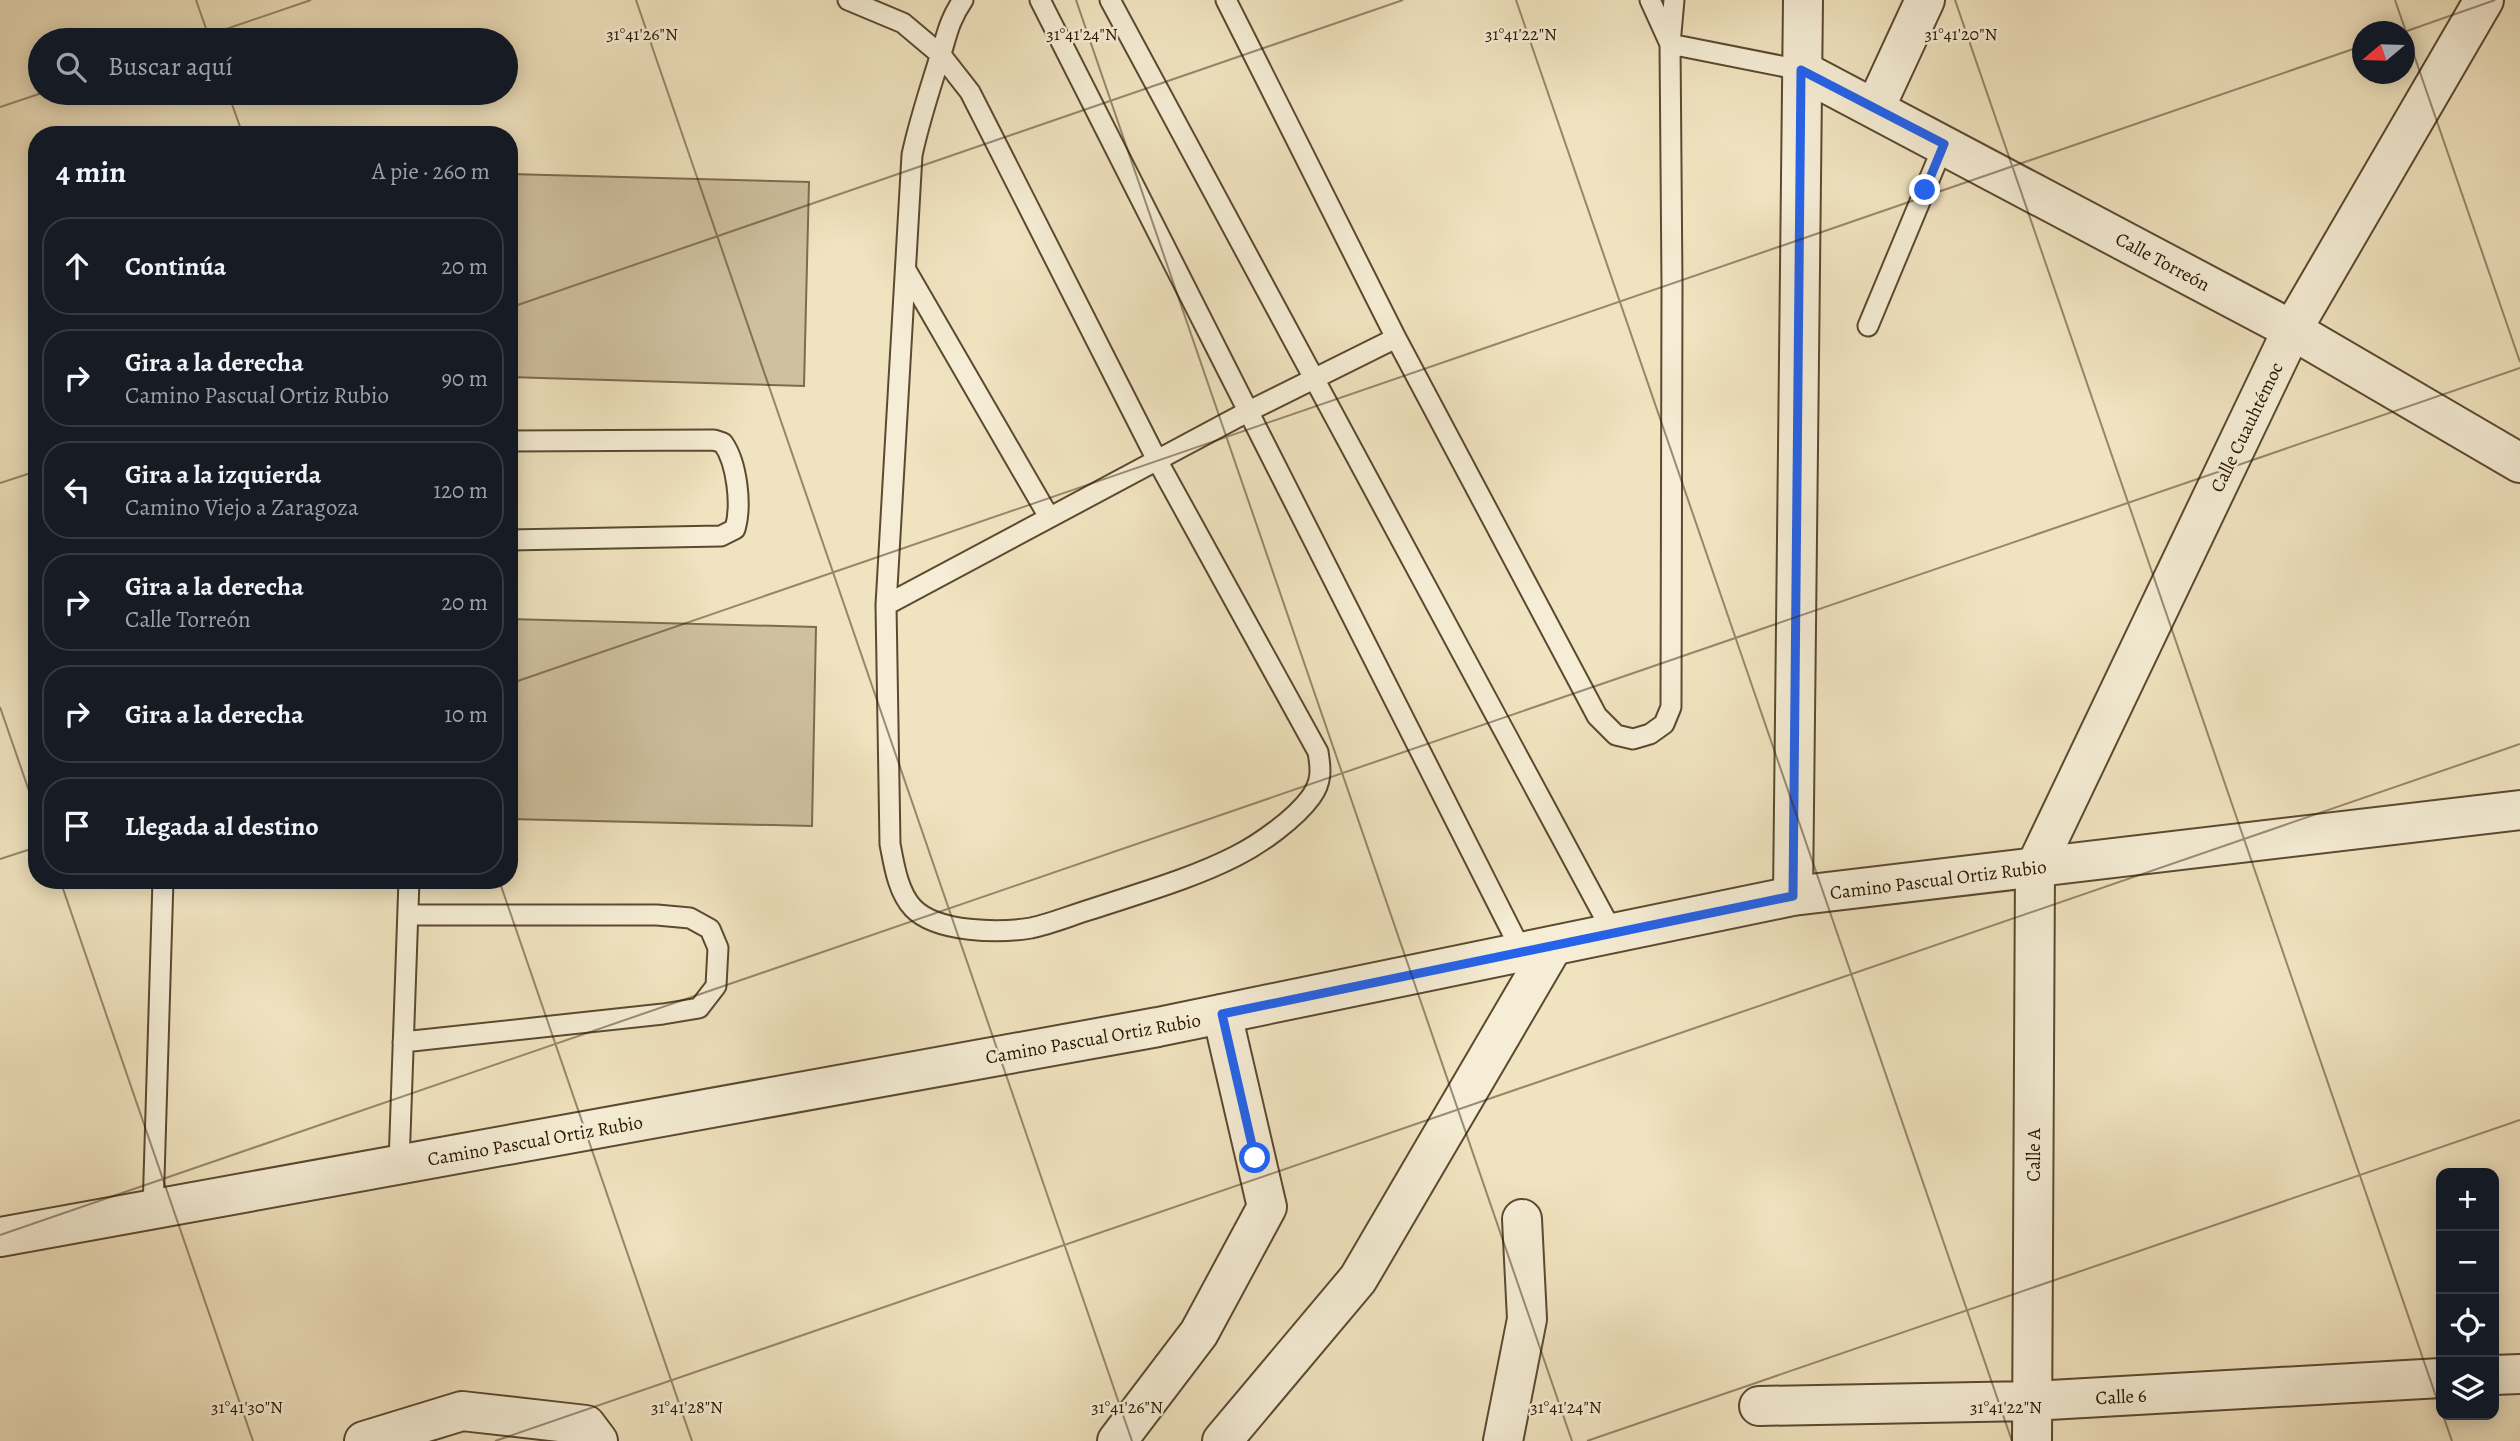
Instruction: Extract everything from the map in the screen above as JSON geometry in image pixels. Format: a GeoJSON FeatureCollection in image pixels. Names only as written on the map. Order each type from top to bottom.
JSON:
{"type":"FeatureCollection","features":[{"type":"Feature","properties":{"kind":"street"},"geometry":{"type":"LineString","coordinates":[[1793,896],[1802,0]]}},
{"type":"Feature","properties":{"kind":"street"},"geometry":{"type":"LineString","coordinates":[[1875,108],[1925,0]]}},
{"type":"Feature","properties":{"kind":"street","name":"Calle Cuauhtémoc"},"geometry":{"type":"LineString","coordinates":[[2035,868],[2292,330],[2484,0]]}},
{"type":"Feature","properties":{"kind":"street","name":"Calle Torreón"},"geometry":{"type":"LineString","coordinates":[[1801,70],[2292,330],[2520,463]]}},
{"type":"Feature","properties":{"kind":"street","name":"Camino Pascual Ortiz Rubio"},"geometry":{"type":"LineString","coordinates":[[0,1237],[1222,1014],[1793,896],[2520,810]]}},
{"type":"Feature","properties":{"kind":"street","name":"Calle A"},"geometry":{"type":"LineString","coordinates":[[2032,1441],[2035,868]]}},
{"type":"Feature","properties":{"kind":"street"},"geometry":{"type":"LineString","coordinates":[[1222,1441],[1358,1279],[1538,949]]}},
{"type":"Feature","properties":{"kind":"street"},"geometry":{"type":"LineString","coordinates":[[1117,1441],[1199,1333],[1266,1207],[1222,1014]]}},
{"type":"Feature","properties":{"kind":"street"},"geometry":{"type":"LineString","coordinates":[[1503,1441],[1527,1319],[1522,1219]]}},
{"type":"Feature","properties":{"kind":"street"},"geometry":{"type":"LineString","coordinates":[[2499,1376],[2520,1374]]}},
{"type":"Feature","properties":{"kind":"street","name":"Calle 6"},"geometry":{"type":"LineString","coordinates":[[1759,1406],[2031,1401],[2436,1378]]}},
{"type":"Feature","properties":{"kind":"street"},"geometry":{"type":"LineString","coordinates":[[364,1441],[462,1411],[586,1424],[598,1441]]}},
{"type":"Feature","properties":{"kind":"lane"},"geometry":{"type":"LineString","coordinates":[[848,0],[903,23],[940,55],[970,92],[1157,460],[1318,752],[1322,775],[1312,796],[1289,820],[1237,855],[1163,886],[1031,928],[959,928],[930,920],[914,909],[904,895],[895,871],[890,844],[886,605],[912,155],[919,120],[940,55],[950,20],[963,0]]}},
{"type":"Feature","properties":{"kind":"lane"},"geometry":{"type":"LineString","coordinates":[[1040,0],[1249,411],[1538,949]]}},
{"type":"Feature","properties":{"kind":"lane"},"geometry":{"type":"LineString","coordinates":[[1110,0],[1612,933]]}},
{"type":"Feature","properties":{"kind":"lane"},"geometry":{"type":"LineString","coordinates":[[1226,0],[1396,338],[1597,716],[1616,735],[1633,738],[1650,734],[1664,724],[1671,707],[1670,44],[1674,0]]}},
{"type":"Feature","properties":{"kind":"lane"},"geometry":{"type":"LineString","coordinates":[[1650,0],[1670,44]]}},
{"type":"Feature","properties":{"kind":"lane"},"geometry":{"type":"LineString","coordinates":[[1670,44],[1801,70]]}},
{"type":"Feature","properties":{"kind":"lane"},"geometry":{"type":"LineString","coordinates":[[1868,326],[1944,144]]}},
{"type":"Feature","properties":{"kind":"lane"},"geometry":{"type":"LineString","coordinates":[[906,269],[1049,517]]}},
{"type":"Feature","properties":{"kind":"lane"},"geometry":{"type":"LineString","coordinates":[[886,605],[1249,411],[1396,338]]}},
{"type":"Feature","properties":{"kind":"lane"},"geometry":{"type":"LineString","coordinates":[[518,441],[714,440],[723,443],[735,467],[738,519],[735,528],[721,536],[518,540]]}},
{"type":"Feature","properties":{"kind":"lane"},"geometry":{"type":"LineString","coordinates":[[153,1211],[163,889]]}},
{"type":"Feature","properties":{"kind":"lane"},"geometry":{"type":"LineString","coordinates":[[399,1164],[409,889]]}},
{"type":"Feature","properties":{"kind":"lane"},"geometry":{"type":"LineString","coordinates":[[403,1042],[699,1008],[716,986],[718,948],[710,929],[690,918],[657,915],[408,915]]}},
{"type":"Feature","properties":{"kind":"shaded area"},"geometry":{"type":"Polygon","coordinates":[[[518,174],[809,182],[804,386],[518,377],[518,174]]]}},
{"type":"Feature","properties":{"kind":"shaded area"},"geometry":{"type":"Polygon","coordinates":[[[518,619],[816,627],[812,826],[518,819],[518,619]]]}},
{"type":"Feature","properties":{"kind":"route"},"geometry":{"type":"LineString","coordinates":[[1255,1158],[1222,1014],[1793,896],[1801,70],[1944,144],[1925,190]]}}]}
